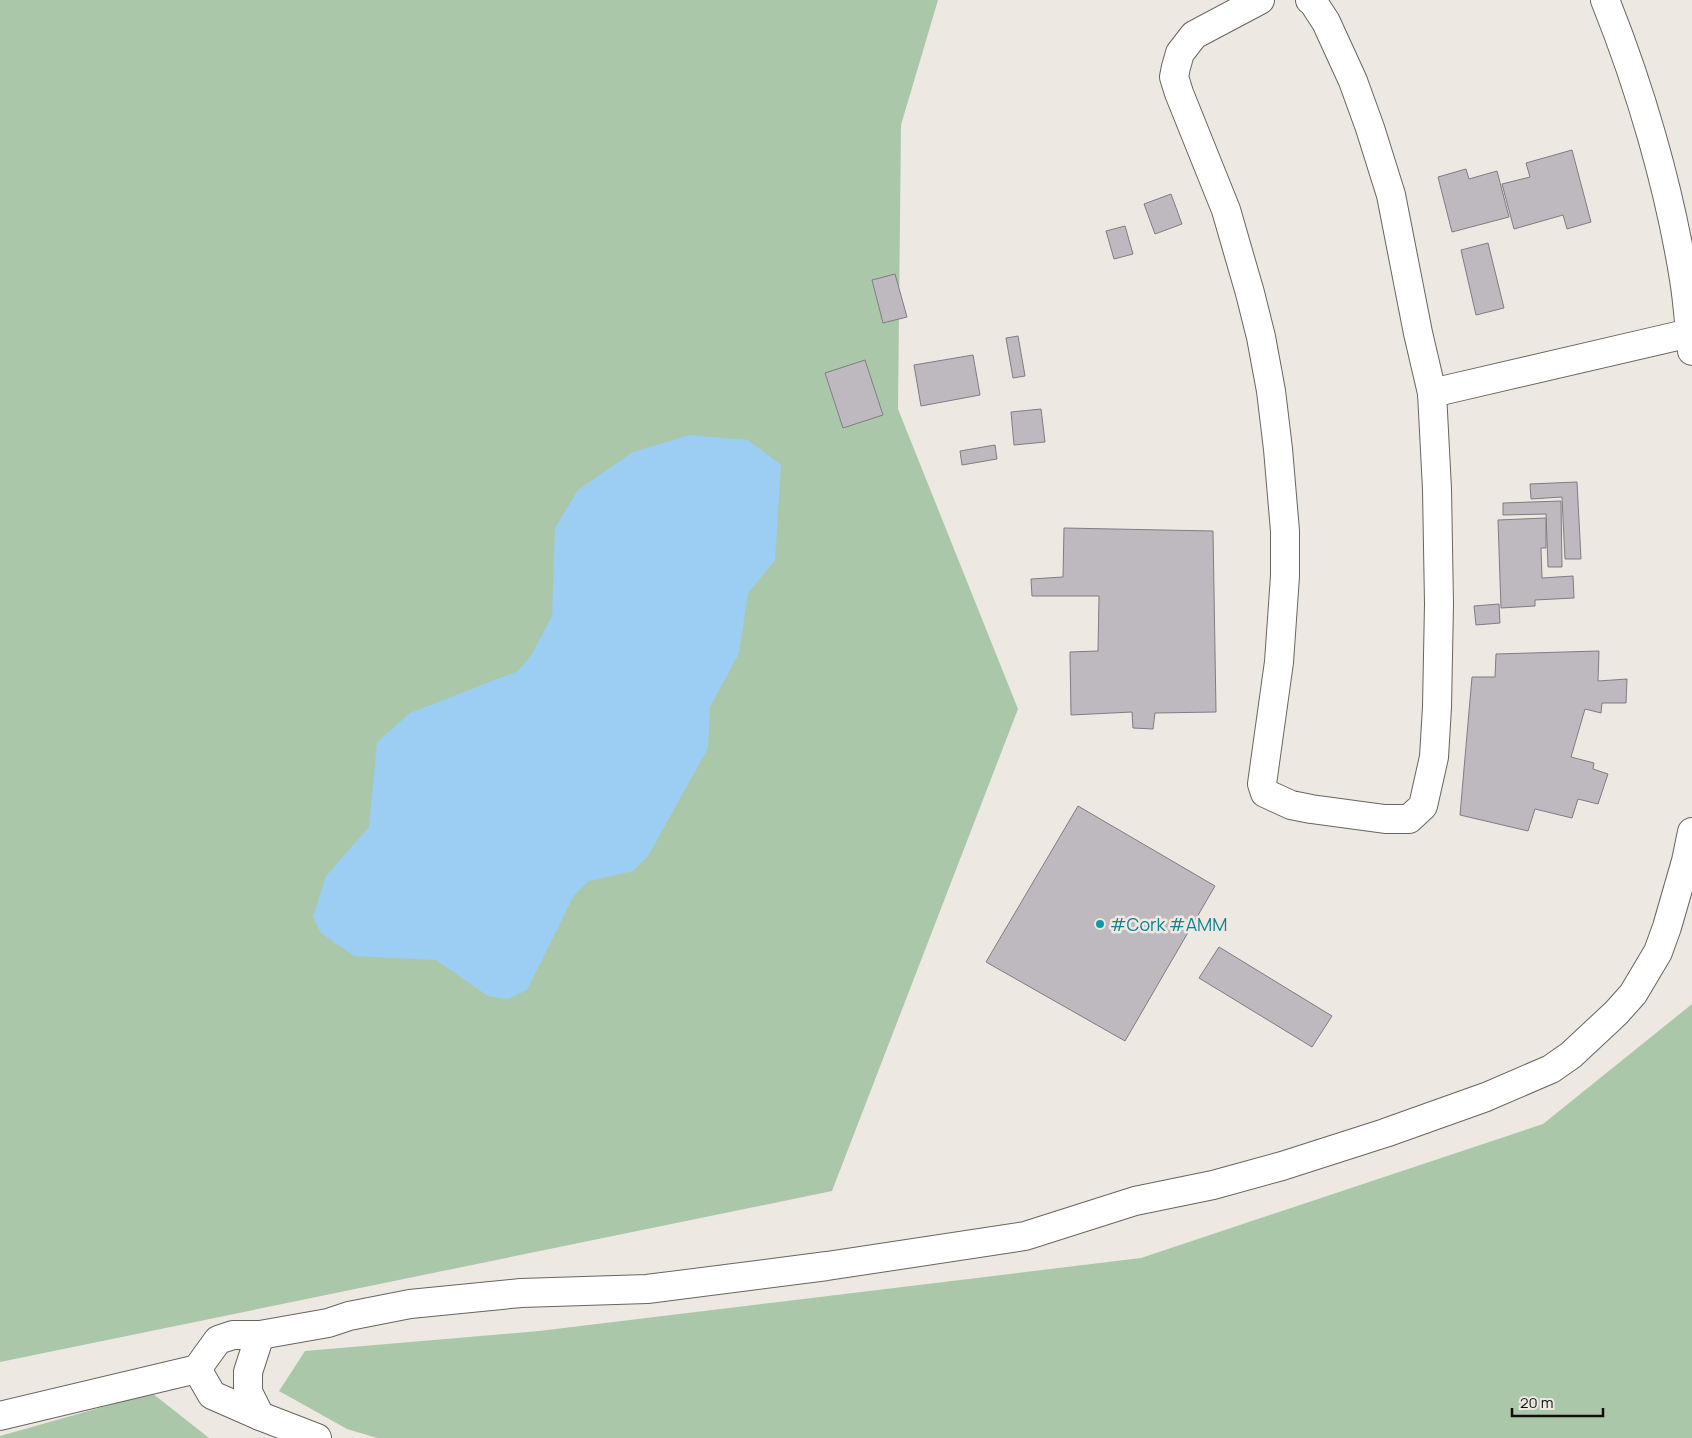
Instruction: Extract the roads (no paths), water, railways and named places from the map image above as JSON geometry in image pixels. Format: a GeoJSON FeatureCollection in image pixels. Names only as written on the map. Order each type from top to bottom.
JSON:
{"type":"FeatureCollection","features":[{"type":"Feature","properties":{"kind":"street"},"geometry":{"type":"LineString","coordinates":[[1260,0],[1194,35],[1180,53],[1174,77],[1226,210],[1261,337],[1271,391],[1285,531],[1285,576],[1279,662],[1262,784],[1265,793],[1291,805],[1319,811],[1385,819],[1408,818],[1423,806],[1434,757],[1438,707],[1437,489],[1432,393],[1388,185],[1353,81],[1326,22],[1310,0]]}},
{"type":"Feature","properties":{"kind":"street"},"geometry":{"type":"LineString","coordinates":[[1432,393],[1691,342],[1684,280],[1669,203],[1624,48],[1605,0]]}},
{"type":"Feature","properties":{"kind":"street"},"geometry":{"type":"LineString","coordinates":[[0,1416],[196,1369],[218,1340],[232,1336],[260,1335],[410,1304],[521,1293],[647,1289],[827,1266],[1025,1236],[1135,1201],[1213,1185],[1282,1166],[1385,1133],[1486,1097],[1551,1069],[1572,1055],[1616,1013],[1633,994],[1658,952],[1686,861],[1692,832]]}},
{"type":"Feature","properties":{"kind":"street"},"geometry":{"type":"LineString","coordinates":[[260,1335],[248,1372],[248,1392],[260,1416]]}},
{"type":"Feature","properties":{"kind":"street"},"geometry":{"type":"LineString","coordinates":[[196,1369],[212,1395],[317,1438]]}},
{"type":"Feature","properties":{"kind":"water"},"geometry":{"type":"Polygon","coordinates":[[[690,435],[748,440],[781,465],[775,560],[748,593],[739,653],[710,707],[708,748],[648,856],[633,871],[589,881],[574,895],[527,990],[508,999],[488,996],[436,960],[354,956],[321,933],[313,917],[326,876],[369,827],[377,742],[410,713],[518,671],[532,654],[552,616],[555,528],[578,490],[633,452],[690,435]]]}},
{"type":"Feature","properties":{"kind":"place","name":"#Cork #AMM"},"geometry":{"type":"Point","coordinates":[1100,924]}}]}
